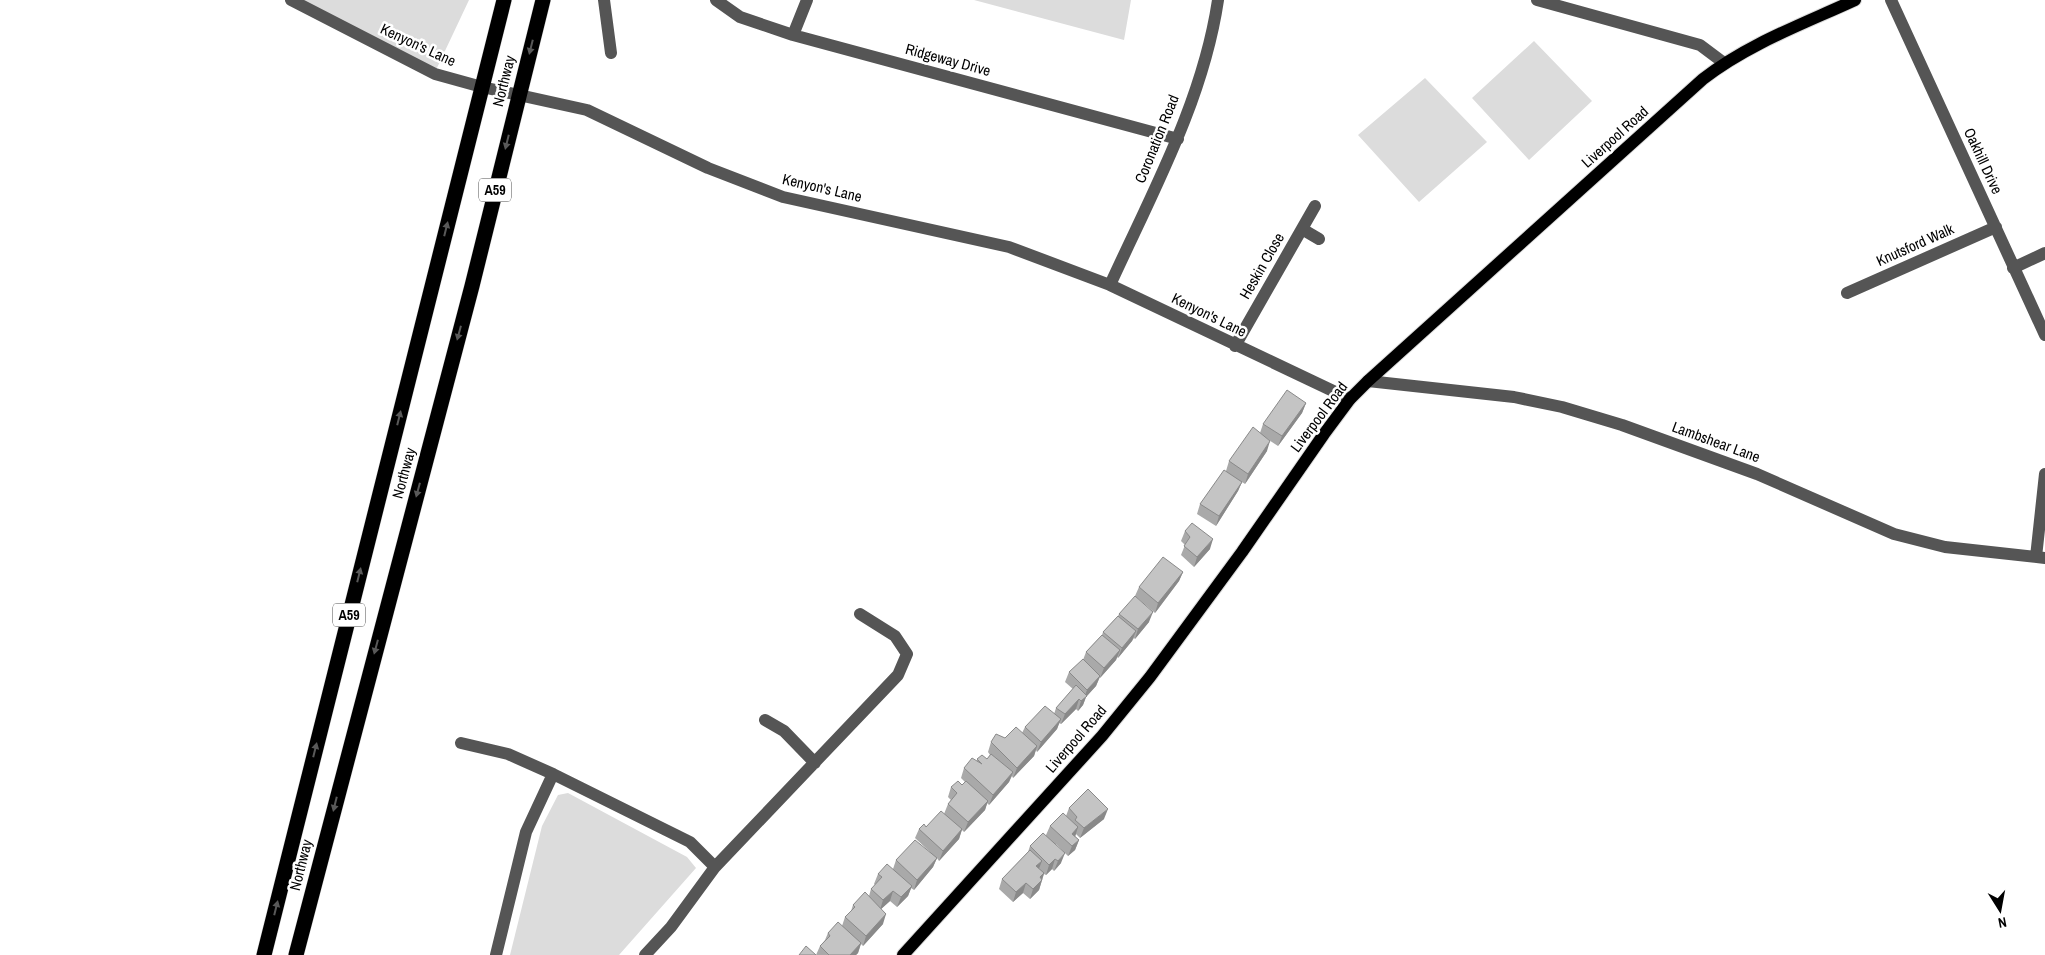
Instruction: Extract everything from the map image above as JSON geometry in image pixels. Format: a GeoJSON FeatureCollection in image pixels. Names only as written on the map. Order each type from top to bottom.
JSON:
{"type":"FeatureCollection","features":[{"type":"Feature","properties":{"kind":"highway","name":"Northway"},"geometry":{"type":"LineString","coordinates":[[264,955],[504,0]]}},
{"type":"Feature","properties":{"kind":"highway","name":"Northway"},"geometry":{"type":"LineString","coordinates":[[296,955],[472,286],[543,0]]}},
{"type":"Feature","properties":{"kind":"main road","name":"Liverpool Road"},"geometry":{"type":"LineString","coordinates":[[903,955],[1102,736],[1200,608],[1350,399],[1724,63],[1855,0]]}},
{"type":"Feature","properties":{"kind":"street","name":"Kenyon's Lane"},"geometry":{"type":"LineString","coordinates":[[291,0],[430,72],[482,87],[570,106],[605,117],[708,168],[783,197],[1009,247],[1110,285],[1350,399]]}},
{"type":"Feature","properties":{"kind":"street"},"geometry":{"type":"LineString","coordinates":[[604,0],[611,54]]}},
{"type":"Feature","properties":{"kind":"street","name":"Ridgeway Drive"},"geometry":{"type":"LineString","coordinates":[[716,0],[740,17],[793,35],[1178,139]]}},
{"type":"Feature","properties":{"kind":"street"},"geometry":{"type":"LineString","coordinates":[[793,35],[806,0]]}},
{"type":"Feature","properties":{"kind":"street","name":"Coronation Road"},"geometry":{"type":"LineString","coordinates":[[1110,285],[1178,139],[1213,31],[1218,0]]}},
{"type":"Feature","properties":{"kind":"street"},"geometry":{"type":"LineString","coordinates":[[1537,0],[1700,45],[1724,63]]}},
{"type":"Feature","properties":{"kind":"street","name":"Oakhill Drive"},"geometry":{"type":"LineString","coordinates":[[1891,0],[2045,335]]}},
{"type":"Feature","properties":{"kind":"street","name":"Heskin Close"},"geometry":{"type":"LineString","coordinates":[[1235,346],[1315,206]]}},
{"type":"Feature","properties":{"kind":"street","name":"Knutsford Walk"},"geometry":{"type":"LineString","coordinates":[[1847,293],[1996,227]]}},
{"type":"Feature","properties":{"kind":"street","name":"Heskin Close"},"geometry":{"type":"LineString","coordinates":[[1302,229],[1319,238]]}},
{"type":"Feature","properties":{"kind":"street"},"geometry":{"type":"LineString","coordinates":[[2014,268],[2045,253]]}},
{"type":"Feature","properties":{"kind":"street","name":"Lambshear Lane"},"geometry":{"type":"LineString","coordinates":[[1368,381],[1514,397],[1562,407],[1622,425],[1757,474],[1894,534],[1945,548],[2040,558]]}},
{"type":"Feature","properties":{"kind":"street"},"geometry":{"type":"LineString","coordinates":[[2040,558],[2045,474]]}},
{"type":"Feature","properties":{"kind":"street"},"geometry":{"type":"LineString","coordinates":[[646,955],[671,927],[715,867],[898,675],[907,654],[895,636],[860,614]]}},
{"type":"Feature","properties":{"kind":"street"},"geometry":{"type":"LineString","coordinates":[[765,720],[784,731],[815,763]]}},
{"type":"Feature","properties":{"kind":"street"},"geometry":{"type":"LineString","coordinates":[[461,742],[508,754],[553,774],[690,842],[715,867]]}},
{"type":"Feature","properties":{"kind":"street"},"geometry":{"type":"LineString","coordinates":[[496,955],[526,832],[553,774]]}},
{"type":"Feature","properties":{"kind":"shaded area"},"geometry":{"type":"Polygon","coordinates":[[[301,0],[469,0],[436,70],[301,0]]]}},
{"type":"Feature","properties":{"kind":"shaded area"},"geometry":{"type":"Polygon","coordinates":[[[974,0],[1131,0],[1124,40],[974,0]]]}},
{"type":"Feature","properties":{"kind":"shaded area"},"geometry":{"type":"Polygon","coordinates":[[[1534,41],[1592,101],[1529,160],[1472,98],[1534,41]]]}},
{"type":"Feature","properties":{"kind":"shaded area"},"geometry":{"type":"Polygon","coordinates":[[[1425,78],[1487,142],[1419,202],[1358,135],[1425,78]]]}},
{"type":"Feature","properties":{"kind":"shaded area"},"geometry":{"type":"Polygon","coordinates":[[[568,793],[687,857],[696,868],[619,955],[510,955],[542,826],[558,795],[568,793]]]}},
{"type":"Feature","properties":{"kind":"building"},"geometry":{"type":"Polygon","coordinates":[[[1287,390],[1306,403],[1282,436],[1263,424],[1287,390]]]}},
{"type":"Feature","properties":{"kind":"building"},"geometry":{"type":"Polygon","coordinates":[[[1253,427],[1270,441],[1248,474],[1229,461],[1253,427]]]}},
{"type":"Feature","properties":{"kind":"building"},"geometry":{"type":"Polygon","coordinates":[[[1224,470],[1242,482],[1219,516],[1200,504],[1224,470]]]}},
{"type":"Feature","properties":{"kind":"building"},"geometry":{"type":"Polygon","coordinates":[[[1192,523],[1213,539],[1197,557],[1184,546],[1190,537],[1185,531],[1192,523]]]}},
{"type":"Feature","properties":{"kind":"building"},"geometry":{"type":"Polygon","coordinates":[[[1163,557],[1183,572],[1158,603],[1139,587],[1163,557]]]}},
{"type":"Feature","properties":{"kind":"building"},"geometry":{"type":"Polygon","coordinates":[[[1135,596],[1153,612],[1138,629],[1119,614],[1135,596]]]}},
{"type":"Feature","properties":{"kind":"building"},"geometry":{"type":"Polygon","coordinates":[[[1118,616],[1136,631],[1122,648],[1103,632],[1118,616]]]}},
{"type":"Feature","properties":{"kind":"building"},"geometry":{"type":"Polygon","coordinates":[[[1102,635],[1120,650],[1104,668],[1086,652],[1102,635]]]}},
{"type":"Feature","properties":{"kind":"building"},"geometry":{"type":"Polygon","coordinates":[[[1083,659],[1100,676],[1087,690],[1069,672],[1083,659]]]}},
{"type":"Feature","properties":{"kind":"building"},"geometry":{"type":"Polygon","coordinates":[[[1076,685],[1087,696],[1081,701],[1079,699],[1065,714],[1056,708],[1076,685]]]}},
{"type":"Feature","properties":{"kind":"building"},"geometry":{"type":"Polygon","coordinates":[[[1045,706],[1061,719],[1041,742],[1025,727],[1045,706]]]}},
{"type":"Feature","properties":{"kind":"building"},"geometry":{"type":"Polygon","coordinates":[[[1016,727],[1037,746],[1017,768],[991,742],[996,734],[1005,738],[1016,727]]]}},
{"type":"Feature","properties":{"kind":"building"},"geometry":{"type":"Polygon","coordinates":[[[991,754],[1013,772],[993,795],[964,768],[972,758],[982,764],[977,759],[982,755],[987,759],[991,754]]]}},
{"type":"Feature","properties":{"kind":"building"},"geometry":{"type":"Polygon","coordinates":[[[958,781],[962,785],[966,781],[988,801],[968,822],[948,804],[957,793],[951,787],[958,781]]]}},
{"type":"Feature","properties":{"kind":"building"},"geometry":{"type":"Polygon","coordinates":[[[1088,789],[1108,809],[1084,828],[1075,820],[1077,817],[1069,808],[1088,789]]]}},
{"type":"Feature","properties":{"kind":"building"},"geometry":{"type":"Polygon","coordinates":[[[941,811],[962,829],[943,851],[919,829],[924,824],[926,827],[941,811]]]}},
{"type":"Feature","properties":{"kind":"building"},"geometry":{"type":"Polygon","coordinates":[[[1063,813],[1078,827],[1072,834],[1079,840],[1072,846],[1050,826],[1063,813]]]}},
{"type":"Feature","properties":{"kind":"building"},"geometry":{"type":"Polygon","coordinates":[[[1043,833],[1065,853],[1058,861],[1055,859],[1049,865],[1030,846],[1043,833]]]}},
{"type":"Feature","properties":{"kind":"building"},"geometry":{"type":"Polygon","coordinates":[[[915,840],[937,858],[917,880],[896,860],[915,840]]]}},
{"type":"Feature","properties":{"kind":"building"},"geometry":{"type":"Polygon","coordinates":[[[1030,850],[1042,861],[1036,866],[1044,873],[1040,877],[1042,880],[1033,889],[1026,883],[1016,892],[1002,879],[1030,850]]]}},
{"type":"Feature","properties":{"kind":"building"},"geometry":{"type":"Polygon","coordinates":[[[887,864],[912,886],[901,897],[893,891],[883,900],[871,889],[882,877],[878,874],[887,864]]]}},
{"type":"Feature","properties":{"kind":"building"},"geometry":{"type":"Polygon","coordinates":[[[865,892],[886,914],[866,936],[845,917],[855,907],[853,905],[865,892]]]}},
{"type":"Feature","properties":{"kind":"building"},"geometry":{"type":"Polygon","coordinates":[[[838,922],[861,943],[850,955],[829,955],[820,946],[830,936],[828,933],[838,922]]]}},
{"type":"Feature","properties":{"kind":"building"},"geometry":{"type":"Polygon","coordinates":[[[806,946],[816,955],[799,955],[806,946]]]}}]}
